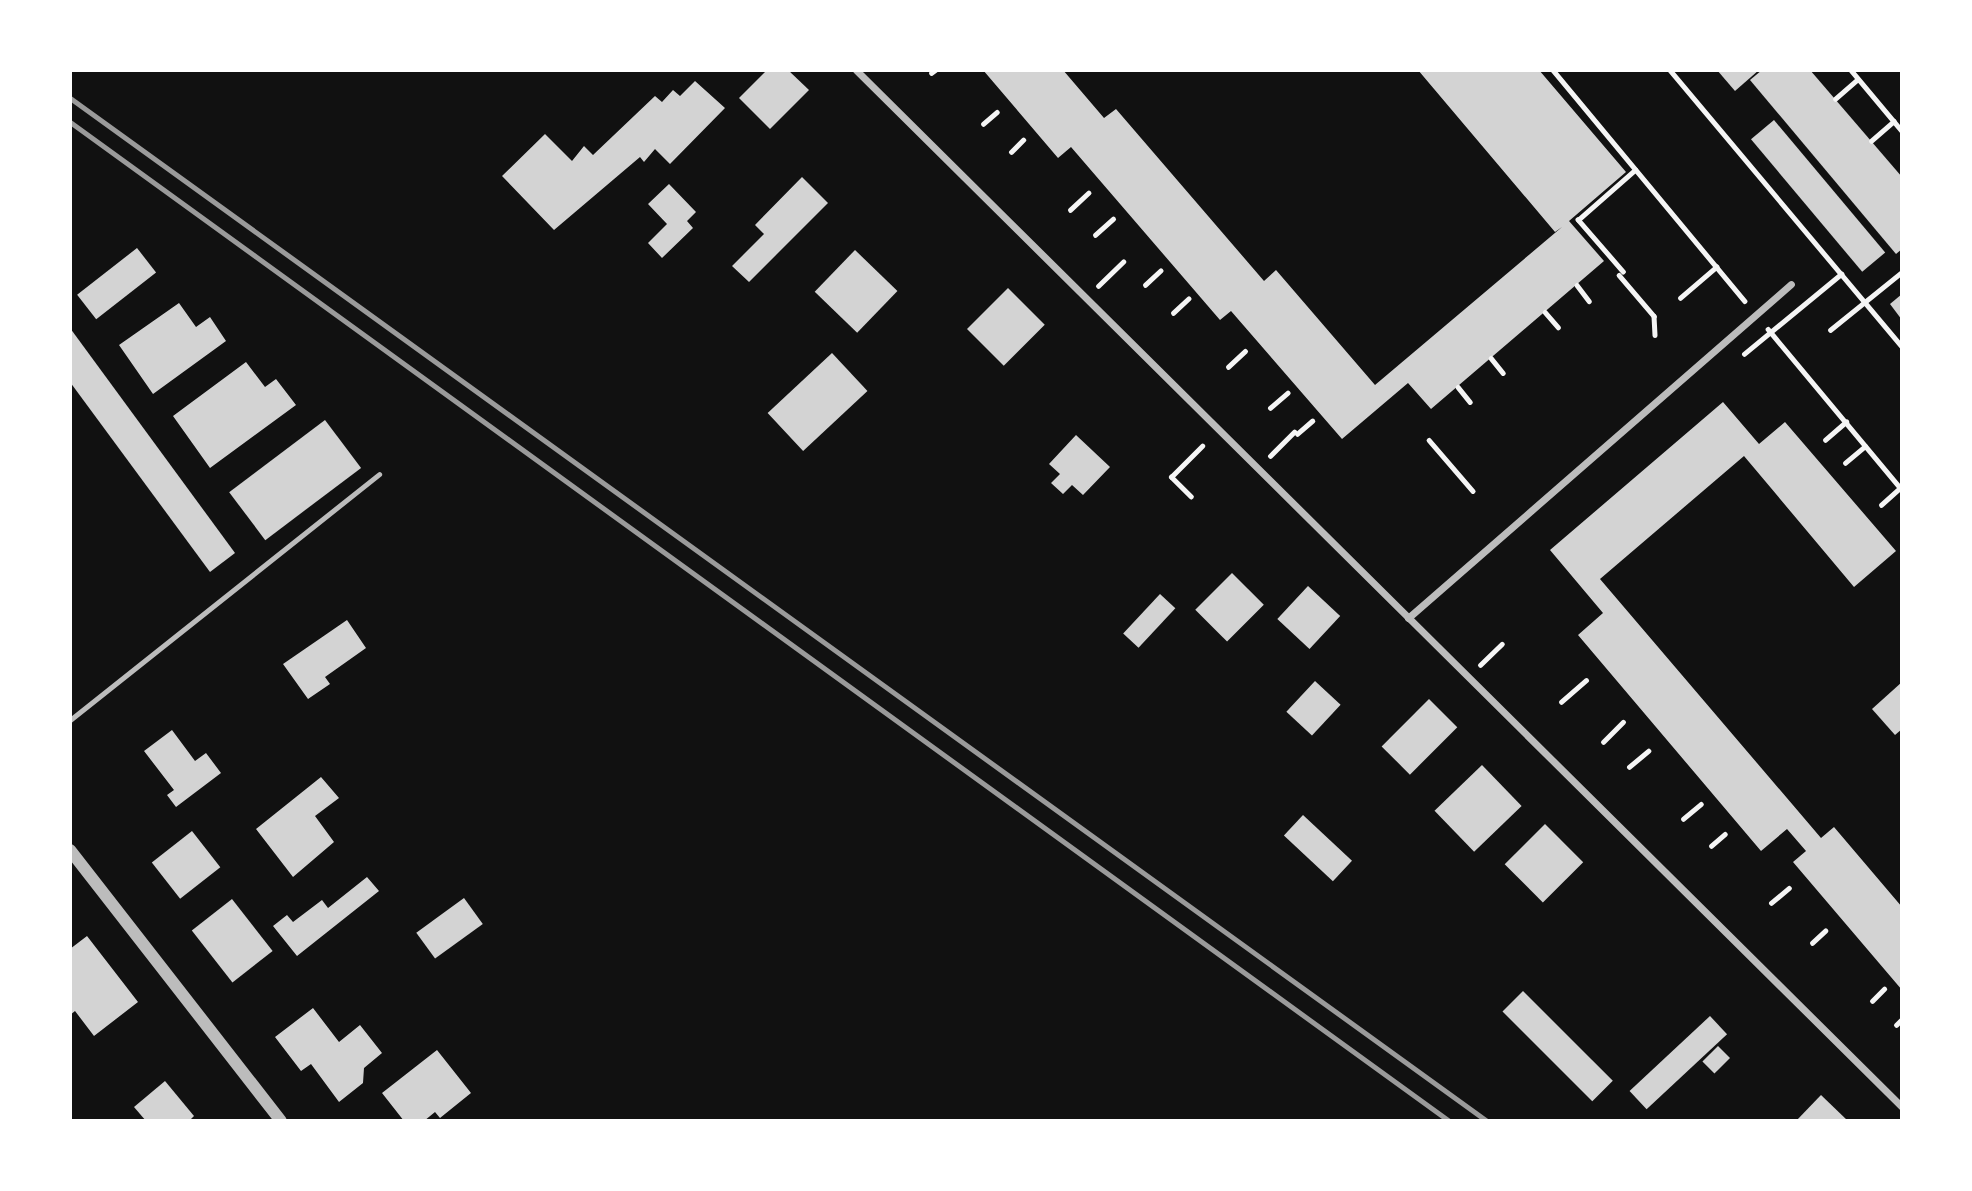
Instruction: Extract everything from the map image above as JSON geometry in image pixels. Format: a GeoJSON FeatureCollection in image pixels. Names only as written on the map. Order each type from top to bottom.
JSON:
{"type":"FeatureCollection","features":[{"type":"Feature","properties":{"kind":"street"},"geometry":{"type":"LineString","coordinates":[[856,70],[1902,1107]]}},
{"type":"Feature","properties":{"kind":"street"},"geometry":{"type":"LineString","coordinates":[[1408,618],[1791,284]]}},
{"type":"Feature","properties":{"kind":"street"},"geometry":{"type":"LineString","coordinates":[[70,850],[281,1121]]}},
{"type":"Feature","properties":{"kind":"lane"},"geometry":{"type":"LineString","coordinates":[[70,720],[379,474]]}},
{"type":"Feature","properties":{"kind":"path"},"geometry":{"type":"LineString","coordinates":[[1553,70],[1901,489],[1881,505]]}},
{"type":"Feature","properties":{"kind":"path"},"geometry":{"type":"LineString","coordinates":[[1670,70],[1902,346]]}},
{"type":"Feature","properties":{"kind":"path"},"geometry":{"type":"LineString","coordinates":[[1850,70],[1902,131]]}},
{"type":"Feature","properties":{"kind":"path"},"geometry":{"type":"LineString","coordinates":[[1835,99],[1858,79]]}},
{"type":"Feature","properties":{"kind":"path"},"geometry":{"type":"LineString","coordinates":[[983,124],[997,112]]}},
{"type":"Feature","properties":{"kind":"path"},"geometry":{"type":"LineString","coordinates":[[1871,141],[1894,121]]}},
{"type":"Feature","properties":{"kind":"path"},"geometry":{"type":"LineString","coordinates":[[1011,152],[1023,140]]}},
{"type":"Feature","properties":{"kind":"path"},"geometry":{"type":"LineString","coordinates":[[1635,170],[1578,220],[1654,316],[1655,335]]}},
{"type":"Feature","properties":{"kind":"path"},"geometry":{"type":"LineString","coordinates":[[1070,210],[1088,193]]}},
{"type":"Feature","properties":{"kind":"path"},"geometry":{"type":"LineString","coordinates":[[1095,235],[1114,219]]}},
{"type":"Feature","properties":{"kind":"path"},"geometry":{"type":"LineString","coordinates":[[1084,298],[1122,262]]}},
{"type":"Feature","properties":{"kind":"path"},"geometry":{"type":"LineString","coordinates":[[1680,298],[1716,267]]}},
{"type":"Feature","properties":{"kind":"path"},"geometry":{"type":"LineString","coordinates":[[1145,285],[1160,271]]}},
{"type":"Feature","properties":{"kind":"path"},"geometry":{"type":"LineString","coordinates":[[1830,330],[1902,272]]}},
{"type":"Feature","properties":{"kind":"path"},"geometry":{"type":"LineString","coordinates":[[1577,285],[1589,301]]}},
{"type":"Feature","properties":{"kind":"path"},"geometry":{"type":"LineString","coordinates":[[1173,313],[1188,299]]}},
{"type":"Feature","properties":{"kind":"path"},"geometry":{"type":"LineString","coordinates":[[1545,312],[1558,327]]}},
{"type":"Feature","properties":{"kind":"path"},"geometry":{"type":"LineString","coordinates":[[1228,367],[1245,351]]}},
{"type":"Feature","properties":{"kind":"path"},"geometry":{"type":"LineString","coordinates":[[1491,358],[1503,373]]}},
{"type":"Feature","properties":{"kind":"path"},"geometry":{"type":"LineString","coordinates":[[1458,387],[1470,402]]}},
{"type":"Feature","properties":{"kind":"path"},"geometry":{"type":"LineString","coordinates":[[1270,408],[1287,393]]}},
{"type":"Feature","properties":{"kind":"path"},"geometry":{"type":"LineString","coordinates":[[1257,469],[1295,433],[1312,421]]}},
{"type":"Feature","properties":{"kind":"path"},"geometry":{"type":"LineString","coordinates":[[1825,440],[1846,422]]}},
{"type":"Feature","properties":{"kind":"path"},"geometry":{"type":"LineString","coordinates":[[1429,440],[1473,491]]}},
{"type":"Feature","properties":{"kind":"path"},"geometry":{"type":"LineString","coordinates":[[1191,497],[1171,477],[1202,446]]}},
{"type":"Feature","properties":{"kind":"path"},"geometry":{"type":"LineString","coordinates":[[1845,463],[1865,446]]}},
{"type":"Feature","properties":{"kind":"path"},"geometry":{"type":"LineString","coordinates":[[1468,678],[1502,644]]}},
{"type":"Feature","properties":{"kind":"path"},"geometry":{"type":"LineString","coordinates":[[1561,702],[1586,680]]}},
{"type":"Feature","properties":{"kind":"path"},"geometry":{"type":"LineString","coordinates":[[1603,742],[1623,722]]}},
{"type":"Feature","properties":{"kind":"path"},"geometry":{"type":"LineString","coordinates":[[1629,767],[1648,751]]}},
{"type":"Feature","properties":{"kind":"path"},"geometry":{"type":"LineString","coordinates":[[1683,819],[1701,804]]}},
{"type":"Feature","properties":{"kind":"path"},"geometry":{"type":"LineString","coordinates":[[1711,846],[1725,834]]}},
{"type":"Feature","properties":{"kind":"path"},"geometry":{"type":"LineString","coordinates":[[1771,903],[1789,888]]}},
{"type":"Feature","properties":{"kind":"path"},"geometry":{"type":"LineString","coordinates":[[1812,943],[1825,931]]}},
{"type":"Feature","properties":{"kind":"path"},"geometry":{"type":"LineString","coordinates":[[1872,1001],[1884,989]]}},
{"type":"Feature","properties":{"kind":"path"},"geometry":{"type":"LineString","coordinates":[[1896,1025],[1902,1019]]}},
{"type":"Feature","properties":{"kind":"building"},"geometry":{"type":"Polygon","coordinates":[[[767,70],[788,70],[809,90],[770,129],[739,98],[767,70]]]}},
{"type":"Feature","properties":{"kind":"building"},"geometry":{"type":"Polygon","coordinates":[[[983,70],[1063,70],[1104,118],[1116,109],[1264,281],[1276,270],[1375,385],[1562,227],[1555,232],[1418,70],[1539,70],[1626,172],[1569,221],[1604,261],[1431,409],[1408,383],[1342,439],[1231,311],[1220,320],[1071,147],[1058,158],[983,70]]]}},
{"type":"Feature","properties":{"kind":"building"},"geometry":{"type":"Polygon","coordinates":[[[1717,70],[1759,70],[1735,91],[1717,70]]]}},
{"type":"Feature","properties":{"kind":"building"},"geometry":{"type":"Polygon","coordinates":[[[1762,70],[1810,70],[1902,177],[1902,249],[1896,254],[1750,80],[1762,70]]]}},
{"type":"Feature","properties":{"kind":"building"},"geometry":{"type":"Polygon","coordinates":[[[695,81],[725,108],[670,164],[655,149],[644,162],[640,157],[554,230],[502,176],[545,134],[572,161],[584,146],[593,155],[655,96],[662,102],[673,90],[680,96],[695,81]]]}},
{"type":"Feature","properties":{"kind":"building"},"geometry":{"type":"Polygon","coordinates":[[[1774,120],[1885,253],[1862,272],[1751,139],[1774,120]]]}},
{"type":"Feature","properties":{"kind":"building"},"geometry":{"type":"Polygon","coordinates":[[[802,177],[828,203],[749,282],[732,266],[764,234],[755,225],[802,177]]]}},
{"type":"Feature","properties":{"kind":"building"},"geometry":{"type":"Polygon","coordinates":[[[669,184],[696,212],[687,221],[693,228],[662,258],[648,243],[667,224],[648,204],[669,184]]]}},
{"type":"Feature","properties":{"kind":"building"},"geometry":{"type":"Polygon","coordinates":[[[137,248],[156,272],[96,319],[77,295],[137,248]]]}},
{"type":"Feature","properties":{"kind":"building"},"geometry":{"type":"Polygon","coordinates":[[[855,250],[897,291],[857,333],[815,292],[855,250]]]}},
{"type":"Feature","properties":{"kind":"building"},"geometry":{"type":"Polygon","coordinates":[[[1008,288],[1045,325],[1004,366],[967,329],[1008,288]]]}},
{"type":"Feature","properties":{"kind":"building"},"geometry":{"type":"Polygon","coordinates":[[[1902,294],[1902,320],[1890,304],[1902,294]]]}},
{"type":"Feature","properties":{"kind":"building"},"geometry":{"type":"Polygon","coordinates":[[[179,303],[196,327],[210,317],[226,341],[153,394],[119,345],[179,303]]]}},
{"type":"Feature","properties":{"kind":"building"},"geometry":{"type":"Polygon","coordinates":[[[70,328],[235,553],[210,572],[70,382],[70,328]]]}},
{"type":"Feature","properties":{"kind":"building"},"geometry":{"type":"Polygon","coordinates":[[[832,353],[867,391],[803,451],[768,413],[832,353]]]}},
{"type":"Feature","properties":{"kind":"building"},"geometry":{"type":"Polygon","coordinates":[[[246,362],[265,387],[276,379],[296,405],[210,468],[173,416],[246,362]]]}},
{"type":"Feature","properties":{"kind":"building"},"geometry":{"type":"Polygon","coordinates":[[[1723,402],[1759,444],[1785,422],[1896,551],[1854,587],[1744,456],[1600,579],[1821,838],[1834,827],[1902,907],[1902,990],[1793,862],[1806,851],[1787,829],[1761,851],[1578,635],[1603,613],[1550,550],[1723,402]]]}},
{"type":"Feature","properties":{"kind":"building"},"geometry":{"type":"Polygon","coordinates":[[[325,420],[361,468],[265,540],[229,492],[325,420]]]}},
{"type":"Feature","properties":{"kind":"building"},"geometry":{"type":"Polygon","coordinates":[[[1076,435],[1110,467],[1083,495],[1072,485],[1063,494],[1051,483],[1060,474],[1049,464],[1076,435]]]}},
{"type":"Feature","properties":{"kind":"building"},"geometry":{"type":"Polygon","coordinates":[[[1232,573],[1264,605],[1227,642],[1195,610],[1232,573]]]}},
{"type":"Feature","properties":{"kind":"building"},"geometry":{"type":"Polygon","coordinates":[[[1308,586],[1340,616],[1309,649],[1277,619],[1308,586]]]}},
{"type":"Feature","properties":{"kind":"building"},"geometry":{"type":"Polygon","coordinates":[[[1160,594],[1175,608],[1139,648],[1123,633],[1160,594]]]}},
{"type":"Feature","properties":{"kind":"building"},"geometry":{"type":"Polygon","coordinates":[[[347,620],[366,648],[325,677],[330,684],[308,699],[283,664],[347,620]]]}},
{"type":"Feature","properties":{"kind":"building"},"geometry":{"type":"Polygon","coordinates":[[[1315,681],[1341,705],[1312,736],[1286,712],[1315,681]]]}},
{"type":"Feature","properties":{"kind":"building"},"geometry":{"type":"Polygon","coordinates":[[[1902,682],[1902,729],[1895,735],[1872,709],[1902,682]]]}},
{"type":"Feature","properties":{"kind":"building"},"geometry":{"type":"Polygon","coordinates":[[[1429,699],[1457,727],[1410,775],[1382,746],[1429,699]]]}},
{"type":"Feature","properties":{"kind":"building"},"geometry":{"type":"Polygon","coordinates":[[[172,730],[195,761],[206,753],[221,773],[176,807],[167,795],[174,790],[144,751],[172,730]]]}},
{"type":"Feature","properties":{"kind":"building"},"geometry":{"type":"Polygon","coordinates":[[[1482,765],[1522,806],[1474,852],[1435,811],[1482,765]]]}},
{"type":"Feature","properties":{"kind":"building"},"geometry":{"type":"Polygon","coordinates":[[[321,777],[339,798],[315,816],[334,842],[293,877],[256,829],[321,777]]]}},
{"type":"Feature","properties":{"kind":"building"},"geometry":{"type":"Polygon","coordinates":[[[1303,815],[1352,861],[1333,881],[1284,835],[1303,815]]]}},
{"type":"Feature","properties":{"kind":"building"},"geometry":{"type":"Polygon","coordinates":[[[1545,824],[1583,862],[1543,902],[1505,864],[1545,824]]]}},
{"type":"Feature","properties":{"kind":"building"},"geometry":{"type":"Polygon","coordinates":[[[192,831],[220,867],[180,899],[152,862],[192,831]]]}},
{"type":"Feature","properties":{"kind":"building"},"geometry":{"type":"Polygon","coordinates":[[[367,877],[379,891],[297,956],[273,926],[287,915],[293,922],[322,900],[328,908],[367,877]]]}},
{"type":"Feature","properties":{"kind":"building"},"geometry":{"type":"Polygon","coordinates":[[[464,898],[483,924],[435,959],[416,933],[464,898]]]}},
{"type":"Feature","properties":{"kind":"building"},"geometry":{"type":"Polygon","coordinates":[[[232,899],[273,951],[232,982],[192,930],[232,899]]]}},
{"type":"Feature","properties":{"kind":"building"},"geometry":{"type":"Polygon","coordinates":[[[87,936],[138,1002],[94,1036],[75,1011],[70,1015],[70,949],[87,936]]]}},
{"type":"Feature","properties":{"kind":"building"},"geometry":{"type":"Polygon","coordinates":[[[1523,991],[1613,1081],[1592,1101],[1502,1012],[1523,991]]]}},
{"type":"Feature","properties":{"kind":"building"},"geometry":{"type":"Polygon","coordinates":[[[313,1008],[339,1042],[360,1025],[382,1053],[364,1068],[363,1083],[339,1102],[311,1064],[301,1071],[275,1037],[313,1008]]]}},
{"type":"Feature","properties":{"kind":"building"},"geometry":{"type":"Polygon","coordinates":[[[1710,1016],[1727,1034],[1647,1109],[1630,1091],[1710,1016]]]}},
{"type":"Feature","properties":{"kind":"building"},"geometry":{"type":"Polygon","coordinates":[[[1718,1046],[1730,1058],[1714,1074],[1702,1062],[1718,1046]]]}},
{"type":"Feature","properties":{"kind":"building"},"geometry":{"type":"Polygon","coordinates":[[[437,1050],[471,1093],[440,1118],[435,1112],[424,1121],[404,1121],[382,1093],[437,1050]]]}},
{"type":"Feature","properties":{"kind":"building"},"geometry":{"type":"Polygon","coordinates":[[[165,1081],[194,1116],[189,1121],[146,1121],[134,1107],[165,1081]]]}},
{"type":"Feature","properties":{"kind":"building"},"geometry":{"type":"Polygon","coordinates":[[[1821,1095],[1848,1121],[1796,1121],[1821,1095]]]}},
{"type":"Feature","properties":{"kind":"railway"},"geometry":{"type":"LineString","coordinates":[[70,98],[1487,1121]]}},
{"type":"Feature","properties":{"kind":"railway"},"geometry":{"type":"LineString","coordinates":[[70,122],[1449,1121]]}}]}
